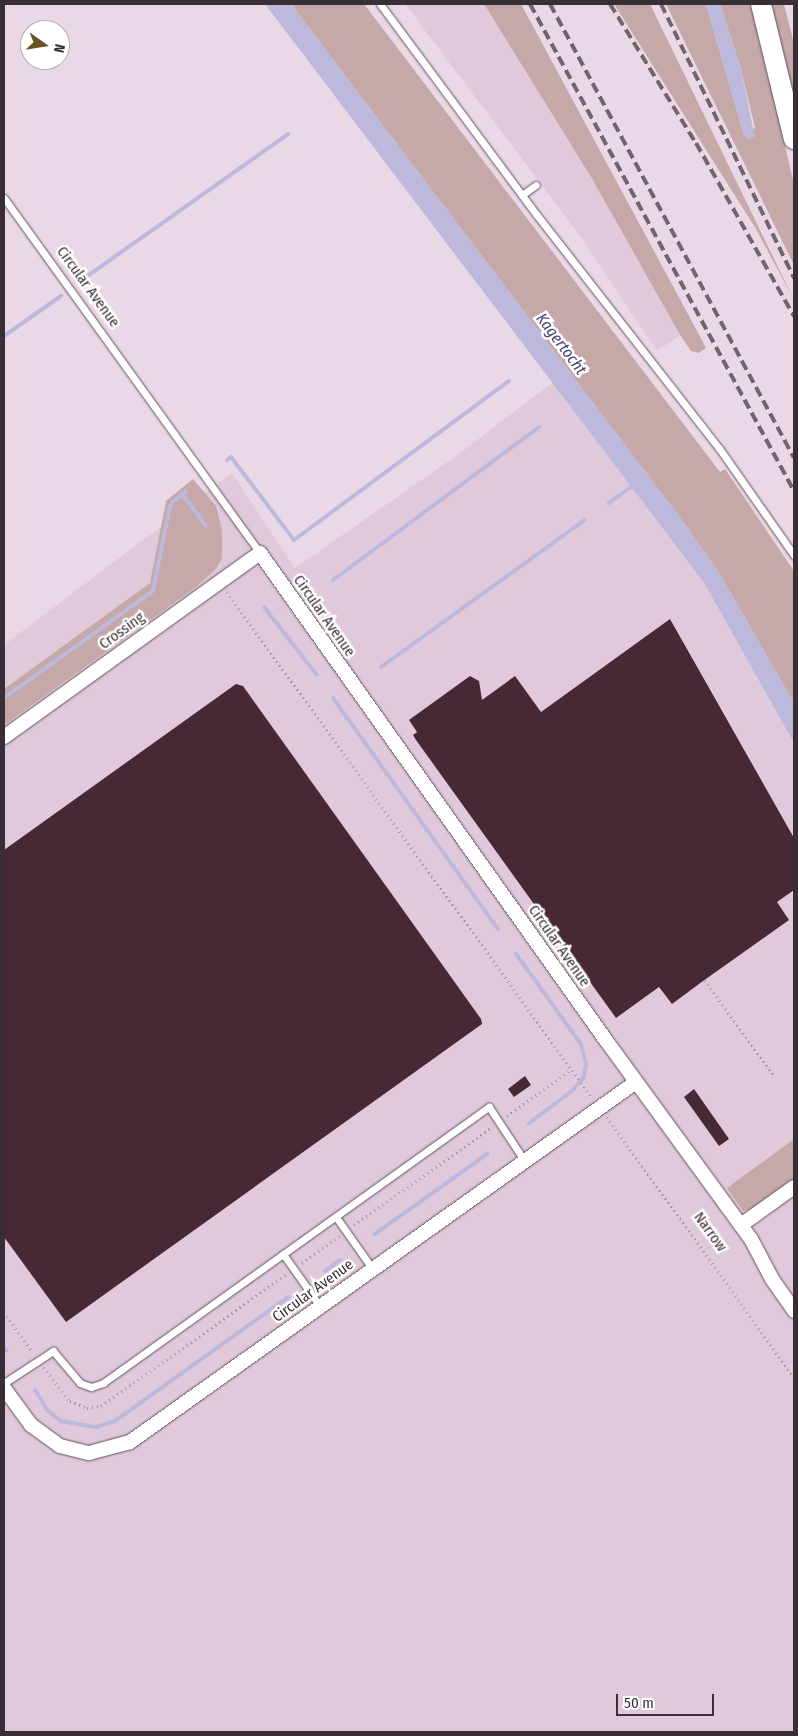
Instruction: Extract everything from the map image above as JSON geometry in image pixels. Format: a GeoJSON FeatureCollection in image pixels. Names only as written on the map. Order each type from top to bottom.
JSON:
{"type":"FeatureCollection","features":[{"type":"Feature","properties":{"kind":"main road"},"geometry":{"type":"LineString","coordinates":[[761,4],[794,138]]}},
{"type":"Feature","properties":{"kind":"street","name":"Crossing"},"geometry":{"type":"LineString","coordinates":[[4,737],[260,553]]}},
{"type":"Feature","properties":{"kind":"street","name":"Circular Avenue"},"geometry":{"type":"LineString","coordinates":[[4,1388],[31,1425],[47,1440],[60,1446],[89,1453],[108,1451],[137,1437],[599,1106],[636,1082],[260,553]]}},
{"type":"Feature","properties":{"kind":"street","name":"Narrow"},"geometry":{"type":"LineString","coordinates":[[636,1082],[741,1225],[794,1311]]}},
{"type":"Feature","properties":{"kind":"street"},"geometry":{"type":"LineString","coordinates":[[741,1225],[794,1187]]}},
{"type":"Feature","properties":{"kind":"lane"},"geometry":{"type":"LineString","coordinates":[[380,4],[522,195],[719,448],[794,555]]}},
{"type":"Feature","properties":{"kind":"lane"},"geometry":{"type":"LineString","coordinates":[[522,195],[536,185]]}},
{"type":"Feature","properties":{"kind":"lane","name":"Circular Avenue"},"geometry":{"type":"LineString","coordinates":[[4,198],[260,553]]}},
{"type":"Feature","properties":{"kind":"lane"},"geometry":{"type":"LineString","coordinates":[[4,1382],[54,1351],[80,1383],[91,1387],[103,1383],[489,1107],[524,1160]]}},
{"type":"Feature","properties":{"kind":"lane"},"geometry":{"type":"LineString","coordinates":[[336,1217],[372,1268]]}},
{"type":"Feature","properties":{"kind":"lane"},"geometry":{"type":"LineString","coordinates":[[283,1254],[320,1306]]}},
{"type":"Feature","properties":{"kind":"path"},"geometry":{"type":"LineString","coordinates":[[219,581],[590,1095]]}},
{"type":"Feature","properties":{"kind":"path"},"geometry":{"type":"LineString","coordinates":[[705,980],[775,1077]]}},
{"type":"Feature","properties":{"kind":"path","name":"Narrow"},"geometry":{"type":"LineString","coordinates":[[599,1106],[794,1378]]}},
{"type":"Feature","properties":{"kind":"shaded area"},"geometry":{"type":"Polygon","coordinates":[[[291,4],[364,4],[720,472],[725,469],[794,571],[794,703],[719,573],[687,527],[291,4]]]}},
{"type":"Feature","properties":{"kind":"shaded area"},"geometry":{"type":"Polygon","coordinates":[[[405,4],[484,4],[591,177],[680,335],[657,351],[580,236],[405,4]]]}},
{"type":"Feature","properties":{"kind":"shaded area"},"geometry":{"type":"Polygon","coordinates":[[[484,4],[521,4],[706,348],[699,353],[691,351],[680,335],[591,177],[484,4]]]}},
{"type":"Feature","properties":{"kind":"shaded area"},"geometry":{"type":"Polygon","coordinates":[[[614,4],[650,4],[794,300],[756,229],[614,4]]]}},
{"type":"Feature","properties":{"kind":"shaded area"},"geometry":{"type":"Polygon","coordinates":[[[666,4],[706,4],[744,135],[755,128],[741,69],[720,4],[753,4],[794,185],[794,265],[666,4]]]}},
{"type":"Feature","properties":{"kind":"shaded area"},"geometry":{"type":"Polygon","coordinates":[[[769,4],[784,4],[794,44],[794,104],[769,4]]]}},
{"type":"Feature","properties":{"kind":"shaded area"},"geometry":{"type":"Polygon","coordinates":[[[565,373],[712,586],[794,727],[794,1732],[4,1732],[4,645],[232,473],[295,568],[456,456],[565,373]]]}},
{"type":"Feature","properties":{"kind":"shaded area"},"geometry":{"type":"Polygon","coordinates":[[[193,479],[216,506],[222,530],[222,558],[216,569],[196,587],[4,725],[4,689],[150,583],[166,501],[193,479]]]}},
{"type":"Feature","properties":{"kind":"shaded area"},"geometry":{"type":"Polygon","coordinates":[[[794,1139],[794,1180],[754,1209],[743,1211],[727,1188],[794,1139]]]}},
{"type":"Feature","properties":{"kind":"water"},"geometry":{"type":"Polygon","coordinates":[[[265,4],[291,4],[687,527],[719,573],[794,703],[794,743],[705,584],[265,4]]]}},
{"type":"Feature","properties":{"kind":"water"},"geometry":{"type":"Polygon","coordinates":[[[706,4],[720,4],[722,9],[741,69],[755,138],[747,139],[744,135],[706,4]]]}},
{"type":"Feature","properties":{"kind":"building"},"geometry":{"type":"Polygon","coordinates":[[[670,619],[794,838],[794,890],[777,902],[789,920],[672,1004],[659,987],[616,1018],[416,740],[413,735],[417,732],[409,720],[470,676],[479,681],[482,700],[515,676],[541,712],[670,619]]]}},
{"type":"Feature","properties":{"kind":"building"},"geometry":{"type":"Polygon","coordinates":[[[236,684],[243,686],[481,1019],[482,1024],[66,1322],[4,1237],[4,850],[236,684]]]}},
{"type":"Feature","properties":{"kind":"building"},"geometry":{"type":"Polygon","coordinates":[[[525,1076],[531,1085],[514,1097],[508,1089],[525,1076]]]}},
{"type":"Feature","properties":{"kind":"building"},"geometry":{"type":"Polygon","coordinates":[[[694,1089],[729,1139],[719,1146],[684,1097],[694,1089]]]}},
{"type":"Feature","properties":{"kind":"waterway"},"geometry":{"type":"LineString","coordinates":[[79,282],[288,134]]}},
{"type":"Feature","properties":{"kind":"waterway"},"geometry":{"type":"LineString","coordinates":[[4,336],[61,296]]}},
{"type":"Feature","properties":{"kind":"waterway"},"geometry":{"type":"LineString","coordinates":[[227,460],[231,457],[294,540],[509,381]]}},
{"type":"Feature","properties":{"kind":"waterway"},"geometry":{"type":"LineString","coordinates":[[333,580],[539,427]]}},
{"type":"Feature","properties":{"kind":"waterway"},"geometry":{"type":"LineString","coordinates":[[609,503],[635,484]]}},
{"type":"Feature","properties":{"kind":"waterway"},"geometry":{"type":"LineString","coordinates":[[4,698],[153,591],[169,510],[172,503],[186,491]]}},
{"type":"Feature","properties":{"kind":"waterway"},"geometry":{"type":"LineString","coordinates":[[182,494],[205,525]]}},
{"type":"Feature","properties":{"kind":"waterway"},"geometry":{"type":"LineString","coordinates":[[381,667],[585,520]]}},
{"type":"Feature","properties":{"kind":"waterway"},"geometry":{"type":"LineString","coordinates":[[264,607],[317,675]]}},
{"type":"Feature","properties":{"kind":"waterway"},"geometry":{"type":"LineString","coordinates":[[333,698],[498,929]]}},
{"type":"Feature","properties":{"kind":"waterway"},"geometry":{"type":"LineString","coordinates":[[516,954],[581,1044],[586,1064],[584,1077],[572,1091],[529,1123]]}},
{"type":"Feature","properties":{"kind":"waterway"},"geometry":{"type":"LineString","coordinates":[[375,1234],[487,1154]]}},
{"type":"Feature","properties":{"kind":"waterway"},"geometry":{"type":"LineString","coordinates":[[325,1271],[340,1260]]}},
{"type":"Feature","properties":{"kind":"waterway"},"geometry":{"type":"LineString","coordinates":[[35,1390],[47,1410],[61,1421],[96,1427],[115,1421],[288,1297]]}},
{"type":"Feature","properties":{"kind":"railway"},"geometry":{"type":"LineString","coordinates":[[530,4],[794,491]]}},
{"type":"Feature","properties":{"kind":"railway"},"geometry":{"type":"LineString","coordinates":[[550,4],[794,458]]}},
{"type":"Feature","properties":{"kind":"railway"},"geometry":{"type":"LineString","coordinates":[[610,4],[696,143],[794,316]]}},
{"type":"Feature","properties":{"kind":"railway"},"geometry":{"type":"LineString","coordinates":[[661,4],[794,278]]}},
{"type":"Feature","properties":{"kind":"water label","name":"Kagertocht"},"geometry":{"type":"Point","coordinates":[561,344]}}]}
